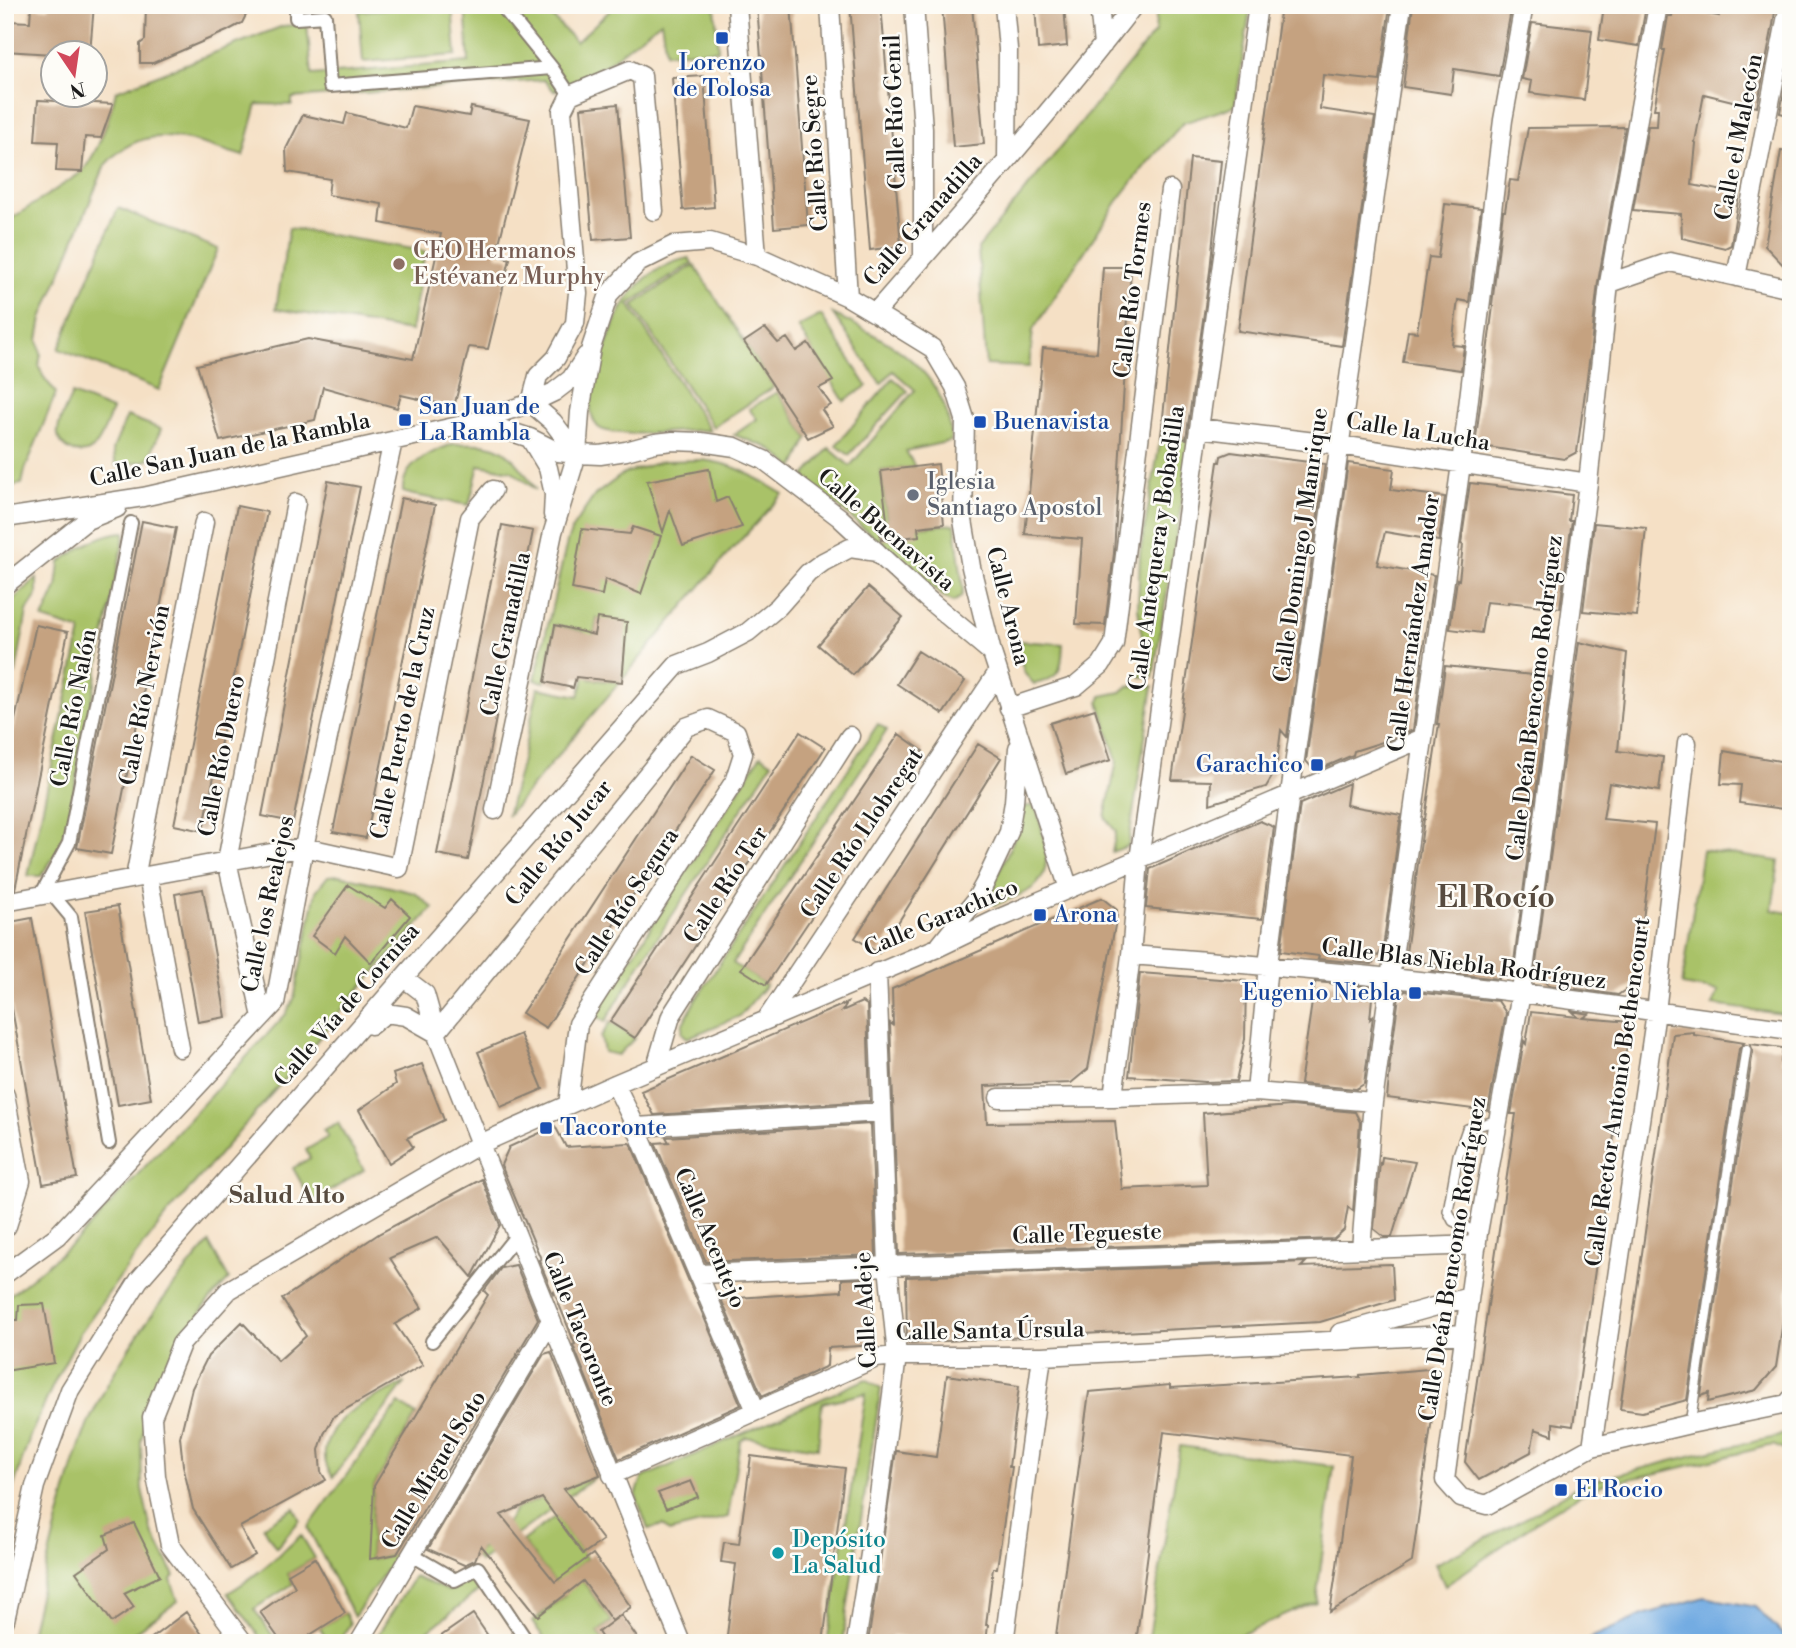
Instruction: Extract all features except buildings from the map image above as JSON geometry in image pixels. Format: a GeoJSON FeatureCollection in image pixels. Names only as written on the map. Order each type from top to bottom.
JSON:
{"type":"FeatureCollection","features":[{"type":"Feature","properties":{"kind":"street"},"geometry":{"type":"LineString","coordinates":[[296,5],[296,18],[325,16],[330,86],[552,68]]}},
{"type":"Feature","properties":{"kind":"street"},"geometry":{"type":"LineString","coordinates":[[501,5],[552,68],[570,95]]}},
{"type":"Feature","properties":{"kind":"street"},"geometry":{"type":"LineString","coordinates":[[737,5],[757,256]]}},
{"type":"Feature","properties":{"kind":"street","name":"Calle Río Segre"},"geometry":{"type":"LineString","coordinates":[[830,5],[848,298]]}},
{"type":"Feature","properties":{"kind":"street","name":"Calle Río Genil"},"geometry":{"type":"LineString","coordinates":[[914,5],[923,129],[923,258]]}},
{"type":"Feature","properties":{"kind":"street"},"geometry":{"type":"LineString","coordinates":[[1004,5],[1008,49],[1007,160]]}},
{"type":"Feature","properties":{"kind":"street"},"geometry":{"type":"LineString","coordinates":[[1099,5],[1103,45]]}},
{"type":"Feature","properties":{"kind":"street","name":"Calle Granadilla"},"geometry":{"type":"LineString","coordinates":[[495,810],[553,532],[578,454],[580,412],[591,348],[609,294],[638,264],[674,245],[710,242],[757,256],[875,313],[1007,160],[1134,5]]}},
{"type":"Feature","properties":{"kind":"street","name":"Calle Antequera y Bobadilla"},"geometry":{"type":"LineString","coordinates":[[1113,1097],[1131,955],[1139,860],[1258,5]]}},
{"type":"Feature","properties":{"kind":"street","name":"Calle Domingo J Manrique"},"geometry":{"type":"LineString","coordinates":[[1256,1092],[1268,965],[1290,794],[1402,5]]}},
{"type":"Feature","properties":{"kind":"street","name":"Calle Hernández Amador"},"geometry":{"type":"LineString","coordinates":[[1361,1249],[1373,1102],[1461,464],[1503,120],[1524,5]]}},
{"type":"Feature","properties":{"kind":"street","name":"Calle Deán Bencomo Rodríguez"},"geometry":{"type":"LineString","coordinates":[[1592,1447],[1486,1506],[1461,1497],[1445,1480],[1477,1239],[1521,993],[1588,483],[1609,283],[1658,5]]}},
{"type":"Feature","properties":{"kind":"street","name":"Calle el Malecón"},"geometry":{"type":"LineString","coordinates":[[1736,277],[1787,38],[1789,5]]}},
{"type":"Feature","properties":{"kind":"street"},"geometry":{"type":"LineString","coordinates":[[578,454],[552,422],[531,403],[538,376],[556,358],[575,323],[578,293],[562,111],[570,95],[629,70],[642,76],[654,211]]}},
{"type":"Feature","properties":{"kind":"street","name":"Calle Río Tormes"},"geometry":{"type":"LineString","coordinates":[[1009,708],[1076,686],[1101,665],[1114,644],[1170,190]]}},
{"type":"Feature","properties":{"kind":"street"},"geometry":{"type":"LineString","coordinates":[[1609,283],[1670,262],[1791,289]]}},
{"type":"Feature","properties":{"kind":"street","name":"Calle Arona"},"geometry":{"type":"LineString","coordinates":[[875,313],[932,348],[955,387],[965,419],[963,520],[971,567],[992,653],[1069,889]]}},
{"type":"Feature","properties":{"kind":"street","name":"Calle San Juan de la Rambla"},"geometry":{"type":"LineString","coordinates":[[5,518],[143,497],[463,425],[531,403],[554,392],[571,379],[591,348]]}},
{"type":"Feature","properties":{"kind":"street"},"geometry":{"type":"LineString","coordinates":[[552,422],[580,412]]}},
{"type":"Feature","properties":{"kind":"street","name":"Calle San Juan de la Rambla"},"geometry":{"type":"LineString","coordinates":[[463,425],[496,427],[530,438],[558,452],[578,454]]}},
{"type":"Feature","properties":{"kind":"street","name":"Calle la Lucha"},"geometry":{"type":"LineString","coordinates":[[1199,428],[1340,445],[1588,483]]}},
{"type":"Feature","properties":{"kind":"street"},"geometry":{"type":"LineString","coordinates":[[530,438],[548,468],[554,494],[553,532]]}},
{"type":"Feature","properties":{"kind":"street","name":"Calle los Realejos"},"geometry":{"type":"LineString","coordinates":[[5,1274],[57,1236],[275,1003],[304,847],[393,441]]}},
{"type":"Feature","properties":{"kind":"street","name":"Calle Buenavista"},"geometry":{"type":"LineString","coordinates":[[578,454],[600,455],[673,441],[735,447],[764,460],[839,517],[925,597],[992,653]]}},
{"type":"Feature","properties":{"kind":"street","name":"Calle Puerto de la Cruz"},"geometry":{"type":"LineString","coordinates":[[5,902],[304,847],[399,868],[470,518],[493,490]]}},
{"type":"Feature","properties":{"kind":"street"},"geometry":{"type":"LineString","coordinates":[[5,585],[87,520],[143,497]]}},
{"type":"Feature","properties":{"kind":"street","name":"Calle Río Duero"},"geometry":{"type":"LineString","coordinates":[[262,1017],[227,861],[296,503]]}},
{"type":"Feature","properties":{"kind":"street","name":"Calle Río Nervión"},"geometry":{"type":"LineString","coordinates":[[141,877],[204,522]]}},
{"type":"Feature","properties":{"kind":"street","name":"Calle Río Nalón"},"geometry":{"type":"LineString","coordinates":[[46,894],[69,843],[131,523]]}},
{"type":"Feature","properties":{"kind":"street","name":"Calle Vía de Cornisa"},"geometry":{"type":"LineString","coordinates":[[5,1620],[35,1486],[71,1390],[138,1280],[677,665],[708,653],[748,632],[778,607],[808,573],[823,562],[850,548],[877,552]]}},
{"type":"Feature","properties":{"kind":"street","name":"Calle Río Llobregat"},"geometry":{"type":"LineString","coordinates":[[766,1020],[998,672]]}},
{"type":"Feature","properties":{"kind":"street","name":"Calle Río Jucar"},"geometry":{"type":"LineString","coordinates":[[436,1032],[686,727],[708,719],[736,732]]}},
{"type":"Feature","properties":{"kind":"street","name":"Calle Río Segura"},"geometry":{"type":"LineString","coordinates":[[568,1105],[578,1024],[734,782],[743,754],[736,732]]}},
{"type":"Feature","properties":{"kind":"street","name":"Calle Río Ter"},"geometry":{"type":"LineString","coordinates":[[656,1067],[671,1016],[850,736]]}},
{"type":"Feature","properties":{"kind":"street","name":"Calle Arona"},"geometry":{"type":"LineString","coordinates":[[937,948],[975,901],[1009,832],[1019,738]]}},
{"type":"Feature","properties":{"kind":"street","name":"Calle Garachico"},"geometry":{"type":"LineString","coordinates":[[244,1643],[170,1545],[156,1476],[152,1417],[181,1344],[229,1290],[480,1144],[1423,738]]}},
{"type":"Feature","properties":{"kind":"street","name":"Calle Rector Antonio Bethencourt"},"geometry":{"type":"LineString","coordinates":[[1592,1447],[1656,1012],[1687,743]]}},
{"type":"Feature","properties":{"kind":"street"},"geometry":{"type":"LineString","coordinates":[[1014,803],[1027,796],[1038,798]]}},
{"type":"Feature","properties":{"kind":"street"},"geometry":{"type":"LineString","coordinates":[[141,877],[180,1048]]}},
{"type":"Feature","properties":{"kind":"street"},"geometry":{"type":"LineString","coordinates":[[984,885],[986,907],[993,921]]}},
{"type":"Feature","properties":{"kind":"street"},"geometry":{"type":"LineString","coordinates":[[46,894],[71,917],[109,1143]]}},
{"type":"Feature","properties":{"kind":"street","name":"Calle Blas Niebla Rodríguez"},"geometry":{"type":"LineString","coordinates":[[1131,955],[1390,977],[1791,1030]]}},
{"type":"Feature","properties":{"kind":"street","name":"Calle Adeje"},"geometry":{"type":"LineString","coordinates":[[856,1643],[897,1356],[888,1266],[877,972]]}},
{"type":"Feature","properties":{"kind":"street","name":"Calle Tacoronte"},"geometry":{"type":"LineString","coordinates":[[404,978],[425,994],[436,1032],[516,1236],[681,1643]]}},
{"type":"Feature","properties":{"kind":"street"},"geometry":{"type":"LineString","coordinates":[[350,1039],[386,1013],[406,1016],[436,1032]]}},
{"type":"Feature","properties":{"kind":"street","name":"Calle Acentejo"},"geometry":{"type":"LineString","coordinates":[[615,1084],[636,1127],[756,1411]]}},
{"type":"Feature","properties":{"kind":"street"},"geometry":{"type":"LineString","coordinates":[[999,1098],[1256,1092],[1373,1102]]}},
{"type":"Feature","properties":{"kind":"street"},"geometry":{"type":"LineString","coordinates":[[5,1095],[21,1181],[7,1226]]}},
{"type":"Feature","properties":{"kind":"street"},"geometry":{"type":"LineString","coordinates":[[636,1127],[882,1112]]}},
{"type":"Feature","properties":{"kind":"street"},"geometry":{"type":"LineString","coordinates":[[432,1341],[516,1236]]}},
{"type":"Feature","properties":{"kind":"street","name":"Calle Tegueste"},"geometry":{"type":"LineString","coordinates":[[699,1274],[1361,1249],[1477,1239]]}},
{"type":"Feature","properties":{"kind":"street","name":"Calle Santa Úrsula"},"geometry":{"type":"LineString","coordinates":[[1310,1342],[1469,1297]]}},
{"type":"Feature","properties":{"kind":"street","name":"Calle Miguel Soto"},"geometry":{"type":"LineString","coordinates":[[359,1643],[550,1322]]}},
{"type":"Feature","properties":{"kind":"street","name":"Calle Santa Úrsula"},"geometry":{"type":"LineString","coordinates":[[612,1475],[876,1358],[1042,1356],[1464,1334]]}},
{"type":"Feature","properties":{"kind":"street"},"geometry":{"type":"LineString","coordinates":[[1004,1643],[1042,1356]]}},
{"type":"Feature","properties":{"kind":"street"},"geometry":{"type":"LineString","coordinates":[[1592,1447],[1787,1404],[1791,1399]]}},
{"type":"Feature","properties":{"kind":"street"},"geometry":{"type":"LineString","coordinates":[[412,1555],[455,1580],[478,1568],[528,1643]]}},
{"type":"Feature","properties":{"kind":"lane"},"geometry":{"type":"LineString","coordinates":[[1689,1424],[1746,1050]]}},
{"type":"Feature","properties":{"kind":"lane"},"geometry":{"type":"LineString","coordinates":[[1477,1239],[1453,1221],[1448,1211],[1458,1155],[1467,1129],[1498,1120]]}},
{"type":"Feature","properties":{"kind":"green space"},"geometry":{"type":"Polygon","coordinates":[[[452,5],[456,55],[363,62],[359,11],[452,5]]]}},
{"type":"Feature","properties":{"kind":"green space"},"geometry":{"type":"Polygon","coordinates":[[[465,5],[541,5],[576,42],[616,5],[715,5],[718,50],[666,53],[661,21],[604,66],[554,91],[544,80],[292,98],[292,105],[257,104],[243,156],[171,137],[153,137],[137,141],[121,150],[105,165],[42,318],[38,340],[41,354],[39,365],[43,376],[56,393],[22,484],[5,487],[5,223],[82,172],[99,144],[116,91],[283,26],[307,24],[312,75],[469,62],[465,5]]]}},
{"type":"Feature","properties":{"kind":"green space"},"geometry":{"type":"Polygon","coordinates":[[[1157,5],[1251,5],[1235,106],[1183,123],[1149,161],[1117,202],[1033,330],[1029,367],[986,365],[978,248],[1155,32],[1157,5]]]}},
{"type":"Feature","properties":{"kind":"green space"},"geometry":{"type":"Polygon","coordinates":[[[118,208],[218,249],[159,390],[59,349],[118,208]]]}},
{"type":"Feature","properties":{"kind":"green space"},"geometry":{"type":"Polygon","coordinates":[[[289,228],[425,251],[411,331],[276,309],[289,228]]]}},
{"type":"Feature","properties":{"kind":"green space"},"geometry":{"type":"Polygon","coordinates":[[[689,258],[692,263],[629,304],[710,431],[617,433],[598,427],[593,418],[590,401],[603,355],[620,313],[631,294],[646,278],[665,266],[689,258]]]}},
{"type":"Feature","properties":{"kind":"green space"},"geometry":{"type":"Polygon","coordinates":[[[694,265],[774,387],[713,427],[633,305],[694,265]]]}},
{"type":"Feature","properties":{"kind":"green space"},"geometry":{"type":"Polygon","coordinates":[[[833,314],[902,352],[929,379],[939,395],[948,417],[951,441],[906,451],[915,467],[881,471],[887,520],[879,522],[881,540],[897,538],[896,529],[955,524],[963,590],[961,597],[953,602],[941,595],[804,477],[829,448],[850,466],[915,390],[893,371],[881,384],[833,314]]]}},
{"type":"Feature","properties":{"kind":"green space"},"geometry":{"type":"Polygon","coordinates":[[[821,315],[867,386],[844,401],[798,327],[821,315]]]}},
{"type":"Feature","properties":{"kind":"green space"},"geometry":{"type":"Polygon","coordinates":[[[893,378],[908,391],[849,455],[836,445],[893,378]]]}},
{"type":"Feature","properties":{"kind":"green space"},"geometry":{"type":"Polygon","coordinates":[[[777,392],[808,438],[794,468],[769,448],[734,435],[757,419],[749,409],[777,392]]]}},
{"type":"Feature","properties":{"kind":"green space"},"geometry":{"type":"Polygon","coordinates":[[[72,394],[112,410],[99,441],[88,451],[81,453],[67,448],[58,435],[60,420],[72,394]]]}},
{"type":"Feature","properties":{"kind":"green space"},"geometry":{"type":"Polygon","coordinates":[[[127,416],[161,429],[148,460],[116,466],[113,449],[127,416]]]}},
{"type":"Feature","properties":{"kind":"green space"},"geometry":{"type":"Polygon","coordinates":[[[1161,436],[1192,439],[1153,677],[1140,677],[1143,643],[1138,608],[1140,553],[1161,436]]]}},
{"type":"Feature","properties":{"kind":"green space"},"geometry":{"type":"Polygon","coordinates":[[[453,444],[487,445],[504,451],[520,466],[536,490],[512,471],[479,465],[469,505],[403,492],[404,482],[412,467],[427,455],[453,444]]]}},
{"type":"Feature","properties":{"kind":"green space"},"geometry":{"type":"Polygon","coordinates":[[[701,460],[735,468],[783,494],[726,556],[507,816],[538,688],[579,696],[588,665],[590,679],[615,682],[622,674],[597,618],[592,647],[582,646],[584,632],[555,625],[545,682],[535,680],[567,542],[573,527],[595,495],[623,474],[663,461],[701,460]]]}},
{"type":"Feature","properties":{"kind":"green space"},"geometry":{"type":"Polygon","coordinates":[[[125,532],[64,842],[41,876],[28,876],[81,631],[43,619],[57,588],[60,562],[99,538],[125,532]]]}},
{"type":"Feature","properties":{"kind":"green space"},"geometry":{"type":"Polygon","coordinates":[[[37,578],[37,595],[27,611],[16,672],[5,652],[5,607],[37,578]]]}},
{"type":"Feature","properties":{"kind":"green space"},"geometry":{"type":"Polygon","coordinates":[[[1013,624],[1017,641],[1063,644],[1060,666],[1055,676],[1034,684],[1025,674],[1008,625],[1013,624]]]}},
{"type":"Feature","properties":{"kind":"green space"},"geometry":{"type":"Polygon","coordinates":[[[1128,686],[1153,686],[1128,846],[1112,852],[1116,832],[1105,817],[1117,761],[1099,702],[1101,696],[1121,692],[1128,686]]]}},
{"type":"Feature","properties":{"kind":"green space"},"geometry":{"type":"Polygon","coordinates":[[[878,724],[887,730],[733,963],[766,985],[740,1016],[687,1038],[682,1033],[683,1023],[695,1001],[878,724]]]}},
{"type":"Feature","properties":{"kind":"green space"},"geometry":{"type":"Polygon","coordinates":[[[761,755],[772,763],[605,1022],[595,1015],[761,755]]]}},
{"type":"Feature","properties":{"kind":"green space"},"geometry":{"type":"Polygon","coordinates":[[[1025,806],[1032,806],[1037,810],[1045,842],[1044,873],[1031,889],[995,905],[990,901],[992,888],[1025,806]]]}},
{"type":"Feature","properties":{"kind":"green space"},"geometry":{"type":"Polygon","coordinates":[[[1702,850],[1779,861],[1772,910],[1791,913],[1791,1015],[1712,1005],[1719,991],[1682,985],[1702,850]]]}},
{"type":"Feature","properties":{"kind":"green space"},"geometry":{"type":"Polygon","coordinates":[[[340,875],[415,893],[433,908],[354,995],[167,1215],[80,1333],[30,1436],[5,1521],[5,1298],[78,1239],[286,1014],[294,999],[316,891],[328,876],[340,875]]]}},
{"type":"Feature","properties":{"kind":"green space"},"geometry":{"type":"Polygon","coordinates":[[[610,1022],[635,1038],[618,1055],[604,1052],[601,1037],[610,1022]]]}},
{"type":"Feature","properties":{"kind":"green space"},"geometry":{"type":"Polygon","coordinates":[[[338,1123],[364,1170],[312,1202],[293,1168],[310,1158],[306,1150],[328,1137],[323,1130],[338,1123]]]}},
{"type":"Feature","properties":{"kind":"green space"},"geometry":{"type":"Polygon","coordinates":[[[209,1243],[229,1279],[206,1304],[149,1402],[141,1441],[142,1489],[151,1530],[175,1576],[171,1579],[178,1601],[119,1643],[28,1643],[69,1480],[92,1415],[116,1369],[144,1325],[209,1243]]]}},
{"type":"Feature","properties":{"kind":"green space"},"geometry":{"type":"Polygon","coordinates":[[[866,1379],[881,1388],[842,1643],[827,1643],[866,1393],[822,1403],[818,1448],[746,1437],[740,1441],[728,1517],[669,1532],[663,1525],[648,1529],[636,1496],[642,1478],[866,1379]]]}},
{"type":"Feature","properties":{"kind":"green space"},"geometry":{"type":"Polygon","coordinates":[[[405,1383],[333,1477],[326,1462],[325,1450],[338,1423],[369,1400],[405,1383]]]}},
{"type":"Feature","properties":{"kind":"green space"},"geometry":{"type":"Polygon","coordinates":[[[399,1403],[416,1415],[374,1486],[370,1559],[397,1554],[354,1617],[308,1528],[399,1403]]]}},
{"type":"Feature","properties":{"kind":"green space"},"geometry":{"type":"Polygon","coordinates":[[[1791,1431],[1791,1453],[1773,1445],[1604,1484],[1540,1519],[1445,1586],[1435,1564],[1524,1519],[1585,1483],[1776,1437],[1791,1431]]]}},
{"type":"Feature","properties":{"kind":"green space"},"geometry":{"type":"Polygon","coordinates":[[[1180,1446],[1334,1466],[1316,1602],[1228,1640],[1214,1643],[1148,1643],[1180,1446]]]}},
{"type":"Feature","properties":{"kind":"green space"},"geometry":{"type":"Polygon","coordinates":[[[598,1475],[480,1562],[476,1557],[479,1549],[497,1539],[515,1509],[598,1475]]]}},
{"type":"Feature","properties":{"kind":"green space"},"geometry":{"type":"Polygon","coordinates":[[[294,1508],[300,1520],[276,1548],[263,1526],[294,1508]]]}},
{"type":"Feature","properties":{"kind":"green space"},"geometry":{"type":"Polygon","coordinates":[[[556,1516],[587,1559],[574,1569],[612,1621],[598,1632],[605,1643],[548,1643],[532,1622],[565,1595],[522,1541],[556,1516]]]}},
{"type":"Feature","properties":{"kind":"green space"},"geometry":{"type":"Polygon","coordinates":[[[301,1535],[315,1558],[288,1574],[293,1584],[254,1609],[278,1643],[264,1643],[228,1593],[266,1566],[301,1535]]]}},
{"type":"Feature","properties":{"kind":"green space"},"geometry":{"type":"Polygon","coordinates":[[[414,1577],[449,1591],[475,1577],[483,1587],[413,1643],[373,1643],[414,1577]]]}},
{"type":"Feature","properties":{"kind":"green space"},"geometry":{"type":"Polygon","coordinates":[[[345,1613],[350,1624],[338,1643],[328,1643],[320,1628],[345,1613]]]}},
{"type":"Feature","properties":{"kind":"water"},"geometry":{"type":"Polygon","coordinates":[[[1704,1597],[1756,1607],[1791,1643],[1584,1643],[1643,1615],[1704,1597]]]}},
{"type":"Feature","properties":{"kind":"place","name":"Lorenzo de Tolosa"},"geometry":{"type":"Point","coordinates":[722,38]}},
{"type":"Feature","properties":{"kind":"place","name":"CEO Hermanos Estévanez Murphy"},"geometry":{"type":"Point","coordinates":[399,264]}},
{"type":"Feature","properties":{"kind":"place","name":"San Juan de La Rambla"},"geometry":{"type":"Point","coordinates":[405,420]}},
{"type":"Feature","properties":{"kind":"place","name":"Buenavista"},"geometry":{"type":"Point","coordinates":[980,422]}},
{"type":"Feature","properties":{"kind":"place","name":"Iglesia Santiago Apostol"},"geometry":{"type":"Point","coordinates":[913,495]}},
{"type":"Feature","properties":{"kind":"place","name":"Garachico"},"geometry":{"type":"Point","coordinates":[1317,765]}},
{"type":"Feature","properties":{"kind":"place","name":"Arona"},"geometry":{"type":"Point","coordinates":[1040,915]}},
{"type":"Feature","properties":{"kind":"place","name":"Eugenio Niebla"},"geometry":{"type":"Point","coordinates":[1415,993]}},
{"type":"Feature","properties":{"kind":"place","name":"Tacoronte"},"geometry":{"type":"Point","coordinates":[546,1128]}},
{"type":"Feature","properties":{"kind":"place","name":"El Rocio"},"geometry":{"type":"Point","coordinates":[1561,1490]}},
{"type":"Feature","properties":{"kind":"place","name":"Depósito La Salud"},"geometry":{"type":"Point","coordinates":[778,1553]}},
{"type":"Feature","properties":{"kind":"district","name":"El Rocío"},"geometry":{"type":"Point","coordinates":[1496,898]}},
{"type":"Feature","properties":{"kind":"district","name":"Salud Alto"},"geometry":{"type":"Point","coordinates":[287,1196]}}]}
